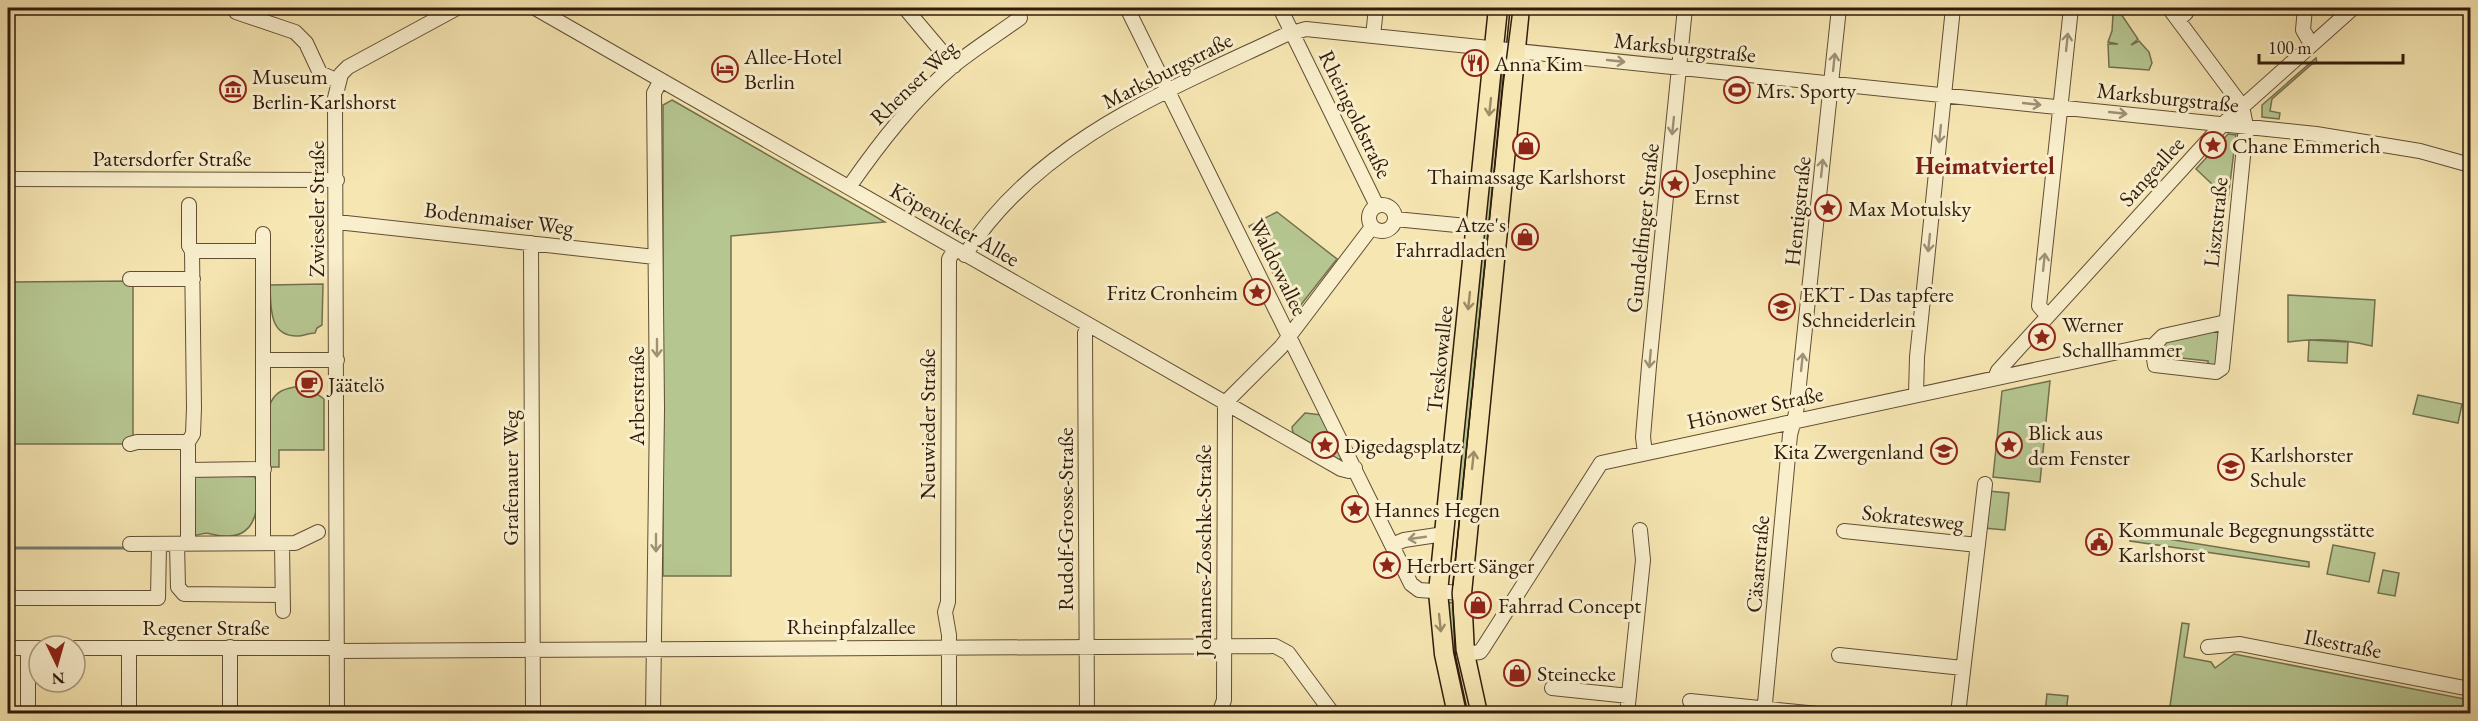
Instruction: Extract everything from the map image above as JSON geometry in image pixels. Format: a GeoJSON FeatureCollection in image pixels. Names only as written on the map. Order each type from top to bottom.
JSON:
{"type":"FeatureCollection","features":[{"type":"Feature","properties":{"kind":"main road","name":"Treskowallee"},"geometry":{"type":"LineString","coordinates":[[1457,714],[1444,654],[1438,592],[1498,8]]}},
{"type":"Feature","properties":{"kind":"main road","name":"Treskowallee"},"geometry":{"type":"LineString","coordinates":[[1478,714],[1465,654],[1461,593],[1520,8]]}},
{"type":"Feature","properties":{"kind":"street"},"geometry":{"type":"LineString","coordinates":[[236,12],[295,32],[306,43],[320,73],[338,81],[340,74],[356,61],[457,8]]}},
{"type":"Feature","properties":{"kind":"street","name":"Köpenicker Allee"},"geometry":{"type":"LineString","coordinates":[[535,8],[1344,470],[1355,468]]}},
{"type":"Feature","properties":{"kind":"street"},"geometry":{"type":"LineString","coordinates":[[905,8],[954,66]]}},
{"type":"Feature","properties":{"kind":"street","name":"Waldowallee"},"geometry":{"type":"LineString","coordinates":[[1127,8],[1411,584],[1419,590],[1461,593]]}},
{"type":"Feature","properties":{"kind":"street","name":"Rheingoldstraße"},"geometry":{"type":"LineString","coordinates":[[1280,8],[1377,206]]}},
{"type":"Feature","properties":{"kind":"street"},"geometry":{"type":"LineString","coordinates":[[1373,36],[1376,8]]}},
{"type":"Feature","properties":{"kind":"street","name":"Gundelfinger Straße"},"geometry":{"type":"LineString","coordinates":[[1638,454],[1643,437],[1685,8]]}},
{"type":"Feature","properties":{"kind":"street","name":"Hentigstraße"},"geometry":{"type":"LineString","coordinates":[[1796,420],[1839,8]]}},
{"type":"Feature","properties":{"kind":"street"},"geometry":{"type":"LineString","coordinates":[[1916,394],[1917,357],[1953,8]]}},
{"type":"Feature","properties":{"kind":"street"},"geometry":{"type":"LineString","coordinates":[[2048,316],[2039,306],[2071,8]]}},
{"type":"Feature","properties":{"kind":"street"},"geometry":{"type":"LineString","coordinates":[[2169,8],[2242,106]]}},
{"type":"Feature","properties":{"kind":"street"},"geometry":{"type":"LineString","coordinates":[[2178,20],[2186,13],[2187,8]]}},
{"type":"Feature","properties":{"kind":"street"},"geometry":{"type":"LineString","coordinates":[[2306,8],[2303,30],[2311,44]]}},
{"type":"Feature","properties":{"kind":"street","name":"Sangeallee"},"geometry":{"type":"LineString","coordinates":[[1995,378],[1998,371],[2223,124],[2353,8]]}},
{"type":"Feature","properties":{"kind":"street","name":"Rhenser Weg"},"geometry":{"type":"LineString","coordinates":[[849,188],[895,126],[954,66],[1020,18]]}},
{"type":"Feature","properties":{"kind":"street","name":"Marksburgstraße"},"geometry":{"type":"LineString","coordinates":[[960,252],[1009,199],[1055,158],[1105,124],[1168,90],[1292,32],[1306,29],[2246,126],[2372,142],[2470,165]]}},
{"type":"Feature","properties":{"kind":"street","name":"Arberstraße"},"geometry":{"type":"LineString","coordinates":[[653,714],[657,375],[654,93],[661,80]]}},
{"type":"Feature","properties":{"kind":"street","name":"Zwieseler Straße"},"geometry":{"type":"LineString","coordinates":[[337,714],[335,98],[338,81]]}},
{"type":"Feature","properties":{"kind":"street","name":"Lisztstraße"},"geometry":{"type":"LineString","coordinates":[[2152,347],[2153,360],[2159,366],[2216,372],[2222,368],[2246,126],[2242,106]]}},
{"type":"Feature","properties":{"kind":"street","name":"Patersdorfer Straße"},"geometry":{"type":"LineString","coordinates":[[8,178],[337,180]]}},
{"type":"Feature","properties":{"kind":"street"},"geometry":{"type":"LineString","coordinates":[[189,205],[189,246],[192,252],[193,279],[193,434],[188,441],[188,470],[178,587],[184,594],[282,595]]}},
{"type":"Feature","properties":{"kind":"street"},"geometry":{"type":"LineString","coordinates":[[1377,206],[1389,207],[1395,219],[1387,230],[1379,231],[1372,227],[1369,215],[1377,206]]}},
{"type":"Feature","properties":{"kind":"street"},"geometry":{"type":"LineString","coordinates":[[1395,219],[1477,227]]}},
{"type":"Feature","properties":{"kind":"street","name":"Bodenmaiser Weg"},"geometry":{"type":"LineString","coordinates":[[337,222],[655,257]]}},
{"type":"Feature","properties":{"kind":"street"},"geometry":{"type":"LineString","coordinates":[[1225,403],[1281,347],[1372,227]]}},
{"type":"Feature","properties":{"kind":"street"},"geometry":{"type":"LineString","coordinates":[[263,234],[263,543]]}},
{"type":"Feature","properties":{"kind":"street","name":"Grafenauer Weg"},"geometry":{"type":"LineString","coordinates":[[531,243],[532,714]]}},
{"type":"Feature","properties":{"kind":"street"},"geometry":{"type":"LineString","coordinates":[[192,252],[263,251]]}},
{"type":"Feature","properties":{"kind":"street","name":"Neuwieder Straße"},"geometry":{"type":"LineString","coordinates":[[949,714],[949,641],[945,612],[948,602],[949,259],[960,252]]}},
{"type":"Feature","properties":{"kind":"street"},"geometry":{"type":"LineString","coordinates":[[130,279],[193,279]]}},
{"type":"Feature","properties":{"kind":"street"},"geometry":{"type":"LineString","coordinates":[[2152,347],[2163,336],[2226,322]]}},
{"type":"Feature","properties":{"kind":"street","name":"Rudolf-Grosse-Straße"},"geometry":{"type":"LineString","coordinates":[[1087,714],[1085,333],[1089,326]]}},
{"type":"Feature","properties":{"kind":"street","name":"Hönower Straße"},"geometry":{"type":"LineString","coordinates":[[1465,654],[1480,652],[1483,648],[1598,465],[1638,454],[1916,394],[2146,346],[2152,347]]}},
{"type":"Feature","properties":{"kind":"street"},"geometry":{"type":"LineString","coordinates":[[264,360],[337,360]]}},
{"type":"Feature","properties":{"kind":"street","name":"Johannes-Zoschke-Straße"},"geometry":{"type":"LineString","coordinates":[[1219,714],[1224,700],[1225,403]]}},
{"type":"Feature","properties":{"kind":"street","name":"Cäsarstraße"},"geometry":{"type":"LineString","coordinates":[[1764,711],[1790,435],[1796,420]]}},
{"type":"Feature","properties":{"kind":"street"},"geometry":{"type":"LineString","coordinates":[[130,444],[188,441]]}},
{"type":"Feature","properties":{"kind":"street"},"geometry":{"type":"LineString","coordinates":[[188,470],[264,469]]}},
{"type":"Feature","properties":{"kind":"street","name":"Sokratesweg"},"geometry":{"type":"LineString","coordinates":[[1958,714],[1985,484]]}},
{"type":"Feature","properties":{"kind":"street"},"geometry":{"type":"LineString","coordinates":[[1627,714],[1643,560],[1640,530]]}},
{"type":"Feature","properties":{"kind":"street","name":"Sokratesweg"},"geometry":{"type":"LineString","coordinates":[[1844,531],[1978,545]]}},
{"type":"Feature","properties":{"kind":"street"},"geometry":{"type":"LineString","coordinates":[[130,544],[282,544],[295,543],[318,532]]}},
{"type":"Feature","properties":{"kind":"street"},"geometry":{"type":"LineString","coordinates":[[1392,545],[1404,540],[1444,534]]}},
{"type":"Feature","properties":{"kind":"street"},"geometry":{"type":"LineString","coordinates":[[8,598],[158,598],[159,544]]}},
{"type":"Feature","properties":{"kind":"street"},"geometry":{"type":"LineString","coordinates":[[282,544],[283,611]]}},
{"type":"Feature","properties":{"kind":"street","name":"Rheinpfalzallee"},"geometry":{"type":"LineString","coordinates":[[337,649],[654,648],[949,641],[1086,646],[1224,645],[1283,648],[1333,714]]}},
{"type":"Feature","properties":{"kind":"street","name":"Ilsestraße"},"geometry":{"type":"LineString","coordinates":[[2208,647],[2240,644],[2470,688]]}},
{"type":"Feature","properties":{"kind":"street"},"geometry":{"type":"LineString","coordinates":[[8,648],[27,648]]}},
{"type":"Feature","properties":{"kind":"street","name":"Regener Straße"},"geometry":{"type":"LineString","coordinates":[[87,648],[337,649]]}},
{"type":"Feature","properties":{"kind":"street"},"geometry":{"type":"LineString","coordinates":[[129,648],[129,714]]}},
{"type":"Feature","properties":{"kind":"street"},"geometry":{"type":"LineString","coordinates":[[230,648],[230,714]]}},
{"type":"Feature","properties":{"kind":"street"},"geometry":{"type":"LineString","coordinates":[[1839,655],[1963,668]]}},
{"type":"Feature","properties":{"kind":"street"},"geometry":{"type":"LineString","coordinates":[[1552,688],[1629,696]]}},
{"type":"Feature","properties":{"kind":"street"},"geometry":{"type":"LineString","coordinates":[[28,714],[30,694]]}},
{"type":"Feature","properties":{"kind":"street","name":"Johannes-Zoschke-Straße"},"geometry":{"type":"LineString","coordinates":[[1224,700],[1230,714]]}},
{"type":"Feature","properties":{"kind":"street"},"geometry":{"type":"LineString","coordinates":[[1690,700],[1764,711],[1818,714]]}},
{"type":"Feature","properties":{"kind":"green space"},"geometry":{"type":"Polygon","coordinates":[[[2119,11],[2138,39],[2131,45],[2139,41],[2149,52],[2152,63],[2149,70],[2109,67],[2108,44],[2118,44],[2108,42],[2112,31],[2113,15],[2119,11]]]}},
{"type":"Feature","properties":{"kind":"green space"},"geometry":{"type":"Polygon","coordinates":[[[2316,58],[2317,63],[2312,64],[2272,99],[2270,111],[2280,113],[2279,119],[2262,117],[2262,105],[2316,58]]]}},
{"type":"Feature","properties":{"kind":"green space"},"geometry":{"type":"Polygon","coordinates":[[[1498,75],[1502,75],[1490,187],[1495,188],[1461,511],[1453,510],[1498,75]]]}},
{"type":"Feature","properties":{"kind":"green space"},"geometry":{"type":"Polygon","coordinates":[[[672,100],[885,222],[731,236],[731,576],[663,576],[663,105],[672,100]]]}},
{"type":"Feature","properties":{"kind":"green space"},"geometry":{"type":"Polygon","coordinates":[[[2228,134],[2236,135],[2228,199],[2196,169],[2228,134]]]}},
{"type":"Feature","properties":{"kind":"green space"},"geometry":{"type":"Polygon","coordinates":[[[1277,212],[1337,259],[1300,306],[1289,305],[1249,226],[1277,212]]]}},
{"type":"Feature","properties":{"kind":"green space"},"geometry":{"type":"Polygon","coordinates":[[[133,281],[133,444],[8,444],[8,282],[133,281]]]}},
{"type":"Feature","properties":{"kind":"green space"},"geometry":{"type":"Polygon","coordinates":[[[323,284],[322,325],[315,333],[288,335],[276,326],[271,311],[270,285],[323,284]]]}},
{"type":"Feature","properties":{"kind":"green space"},"geometry":{"type":"Polygon","coordinates":[[[2288,295],[2375,300],[2372,346],[2330,340],[2288,342],[2288,295]]]}},
{"type":"Feature","properties":{"kind":"green space"},"geometry":{"type":"Polygon","coordinates":[[[2219,329],[2218,364],[2208,368],[2208,361],[2172,357],[2166,361],[2158,359],[2160,343],[2219,329]]]}},
{"type":"Feature","properties":{"kind":"green space"},"geometry":{"type":"Polygon","coordinates":[[[2309,340],[2348,342],[2347,363],[2308,361],[2309,340]]]}},
{"type":"Feature","properties":{"kind":"green space"},"geometry":{"type":"Polygon","coordinates":[[[2050,381],[2040,482],[1993,477],[2002,391],[2050,381]]]}},
{"type":"Feature","properties":{"kind":"green space"},"geometry":{"type":"Polygon","coordinates":[[[301,386],[303,392],[314,392],[324,399],[324,450],[279,450],[279,467],[267,467],[271,402],[281,391],[301,386]]]}},
{"type":"Feature","properties":{"kind":"green space"},"geometry":{"type":"Polygon","coordinates":[[[2418,395],[2462,404],[2458,423],[2413,414],[2418,395]]]}},
{"type":"Feature","properties":{"kind":"green space","name":"Digedagsplatz"},"geometry":{"type":"Polygon","coordinates":[[[1305,413],[1322,415],[1342,458],[1338,460],[1293,433],[1292,427],[1305,413]]]}},
{"type":"Feature","properties":{"kind":"green space"},"geometry":{"type":"Polygon","coordinates":[[[195,475],[255,476],[257,502],[255,514],[246,530],[237,535],[206,533],[194,535],[195,475]]]}},
{"type":"Feature","properties":{"kind":"green space"},"geometry":{"type":"Polygon","coordinates":[[[1988,491],[2009,493],[2005,530],[1984,528],[1988,491]]]}},
{"type":"Feature","properties":{"kind":"green space"},"geometry":{"type":"Polygon","coordinates":[[[2131,533],[2309,562],[2309,567],[2130,541],[2131,533]]]}},
{"type":"Feature","properties":{"kind":"green space"},"geometry":{"type":"Polygon","coordinates":[[[2333,545],[2375,553],[2369,582],[2327,574],[2333,545]]]}},
{"type":"Feature","properties":{"kind":"green space"},"geometry":{"type":"Polygon","coordinates":[[[2383,570],[2399,573],[2395,596],[2378,593],[2383,570]]]}},
{"type":"Feature","properties":{"kind":"green space"},"geometry":{"type":"Polygon","coordinates":[[[1445,602],[1453,603],[1455,631],[1474,713],[1463,713],[1445,602]]]}},
{"type":"Feature","properties":{"kind":"green space"},"geometry":{"type":"Polygon","coordinates":[[[2182,623],[2189,624],[2184,657],[2211,662],[2215,668],[2234,654],[2470,700],[2470,713],[2169,713],[2182,623]]]}},
{"type":"Feature","properties":{"kind":"green space"},"geometry":{"type":"Polygon","coordinates":[[[2047,694],[2068,696],[2066,713],[2045,713],[2047,694]]]}},
{"type":"Feature","properties":{"kind":"waterway"},"geometry":{"type":"LineString","coordinates":[[8,548],[129,548]]}},
{"type":"Feature","properties":{"kind":"tram line"},"geometry":{"type":"LineString","coordinates":[[1471,714],[1456,651],[1452,593],[1503,85],[1513,8]]}},
{"type":"Feature","properties":{"kind":"place","name":"Anna Kim"},"geometry":{"type":"Point","coordinates":[1475,63]}},
{"type":"Feature","properties":{"kind":"place","name":"Allee-Hotel Berlin"},"geometry":{"type":"Point","coordinates":[725,69]}},
{"type":"Feature","properties":{"kind":"place","name":"Museum Berlin-Karlshorst"},"geometry":{"type":"Point","coordinates":[233,89]}},
{"type":"Feature","properties":{"kind":"place","name":"Mrs. Sporty"},"geometry":{"type":"Point","coordinates":[1737,90]}},
{"type":"Feature","properties":{"kind":"place","name":"Chane Emmerich"},"geometry":{"type":"Point","coordinates":[2213,145]}},
{"type":"Feature","properties":{"kind":"place","name":"Thaimassage Karlshorst"},"geometry":{"type":"Point","coordinates":[1526,146]}},
{"type":"Feature","properties":{"kind":"place","name":"Josephine Ernst"},"geometry":{"type":"Point","coordinates":[1675,184]}},
{"type":"Feature","properties":{"kind":"place","name":"Max Motulsky"},"geometry":{"type":"Point","coordinates":[1828,208]}},
{"type":"Feature","properties":{"kind":"place","name":"Atze's Fahrradladen"},"geometry":{"type":"Point","coordinates":[1525,237]}},
{"type":"Feature","properties":{"kind":"place","name":"Fritz Cronheim"},"geometry":{"type":"Point","coordinates":[1257,292]}},
{"type":"Feature","properties":{"kind":"place","name":"EKT - Das tapfere Schneiderlein"},"geometry":{"type":"Point","coordinates":[1782,307]}},
{"type":"Feature","properties":{"kind":"place","name":"Werner Schallhammer"},"geometry":{"type":"Point","coordinates":[2042,337]}},
{"type":"Feature","properties":{"kind":"place","name":"Jäätelö"},"geometry":{"type":"Point","coordinates":[309,384]}},
{"type":"Feature","properties":{"kind":"place","name":"Digedagsplatz"},"geometry":{"type":"Point","coordinates":[1325,445]}},
{"type":"Feature","properties":{"kind":"place","name":"Blick aus dem Fenster"},"geometry":{"type":"Point","coordinates":[2009,445]}},
{"type":"Feature","properties":{"kind":"place","name":"Kita Zwergenland"},"geometry":{"type":"Point","coordinates":[1944,451]}},
{"type":"Feature","properties":{"kind":"place","name":"Karlshorster Schule"},"geometry":{"type":"Point","coordinates":[2231,467]}},
{"type":"Feature","properties":{"kind":"place","name":"Hannes Hegen"},"geometry":{"type":"Point","coordinates":[1355,509]}},
{"type":"Feature","properties":{"kind":"place","name":"Kommunale Begegnungsstätte Karlshorst"},"geometry":{"type":"Point","coordinates":[2099,542]}},
{"type":"Feature","properties":{"kind":"place","name":"Herbert Sänger"},"geometry":{"type":"Point","coordinates":[1387,565]}},
{"type":"Feature","properties":{"kind":"place","name":"Fahrrad Concept"},"geometry":{"type":"Point","coordinates":[1478,605]}},
{"type":"Feature","properties":{"kind":"place","name":"Steinecke"},"geometry":{"type":"Point","coordinates":[1517,673]}},
{"type":"Feature","properties":{"kind":"district","name":"Heimatviertel"},"geometry":{"type":"Point","coordinates":[1985,166]}}]}
